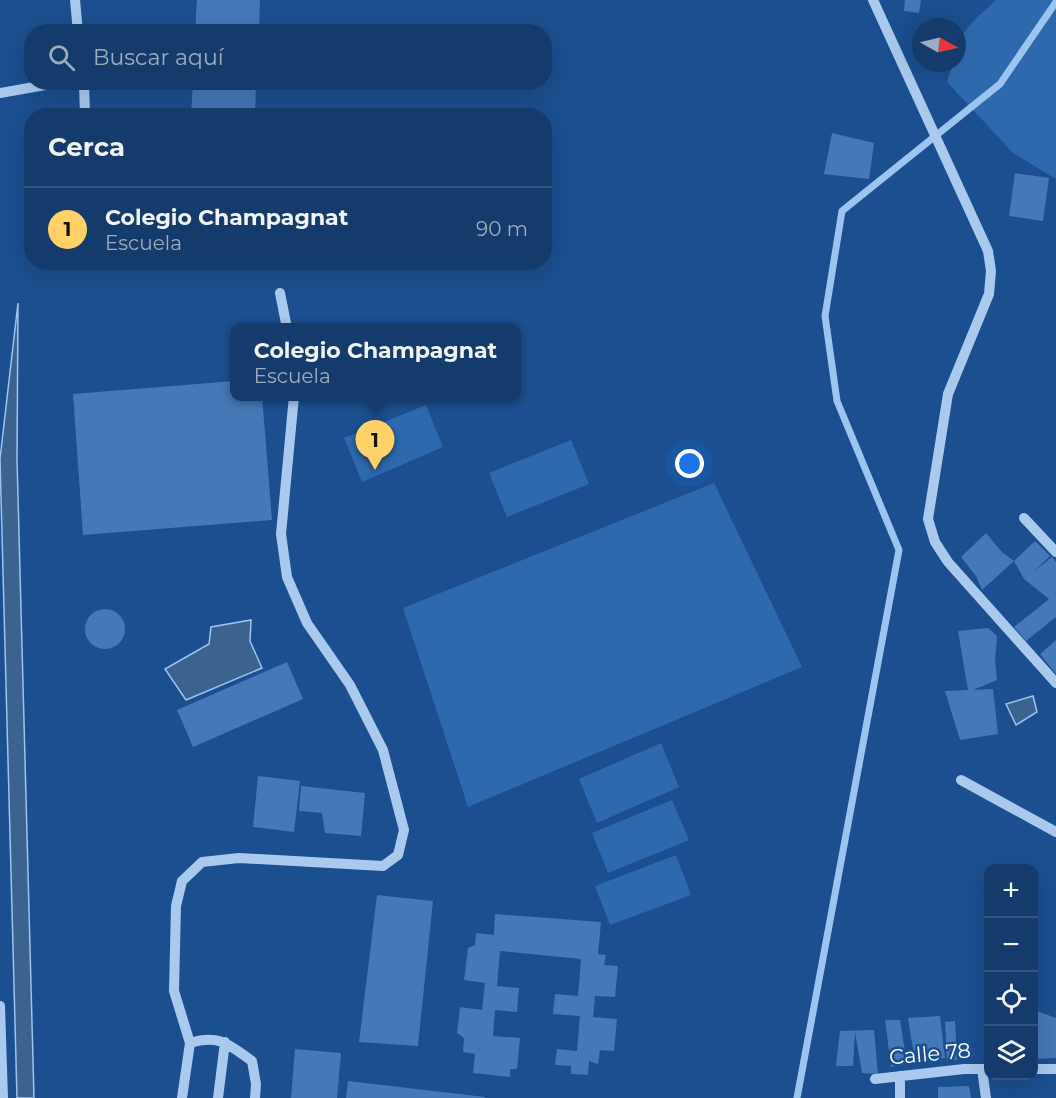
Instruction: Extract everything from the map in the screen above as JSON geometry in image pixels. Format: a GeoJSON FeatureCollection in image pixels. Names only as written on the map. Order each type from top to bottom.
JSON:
{"type":"FeatureCollection","features":[{"type":"Feature","properties":{"kind":"street"},"geometry":{"type":"LineString","coordinates":[[75,0],[77,24]]}},
{"type":"Feature","properties":{"kind":"street"},"geometry":{"type":"LineString","coordinates":[[873,0],[988,251],[991,271],[989,294],[948,394],[928,519],[935,542],[948,562],[1056,683]]}},
{"type":"Feature","properties":{"kind":"street"},"geometry":{"type":"LineString","coordinates":[[0,93],[24,89]]}},
{"type":"Feature","properties":{"kind":"street"},"geometry":{"type":"LineString","coordinates":[[84,90],[86,108]]}},
{"type":"Feature","properties":{"kind":"street"},"geometry":{"type":"LineString","coordinates":[[280,293],[286,323]]}},
{"type":"Feature","properties":{"kind":"street"},"geometry":{"type":"LineString","coordinates":[[182,1098],[190,1043],[174,991],[176,906],[182,881],[202,862],[238,858],[383,866],[398,855],[404,830],[383,750],[350,685],[306,623],[288,577],[281,534],[294,401]]}},
{"type":"Feature","properties":{"kind":"street"},"geometry":{"type":"LineString","coordinates":[[1024,518],[1056,552]]}},
{"type":"Feature","properties":{"kind":"street"},"geometry":{"type":"LineString","coordinates":[[961,780],[1056,831]]}},
{"type":"Feature","properties":{"kind":"street"},"geometry":{"type":"LineString","coordinates":[[0,1006],[3,1098]]}},
{"type":"Feature","properties":{"kind":"street"},"geometry":{"type":"LineString","coordinates":[[190,1043],[205,1038],[225,1042],[252,1061],[256,1084],[255,1098]]}},
{"type":"Feature","properties":{"kind":"street"},"geometry":{"type":"LineString","coordinates":[[218,1098],[225,1042]]}},
{"type":"Feature","properties":{"kind":"street","name":"Calle 78"},"geometry":{"type":"LineString","coordinates":[[875,1078],[984,1069]]}},
{"type":"Feature","properties":{"kind":"street"},"geometry":{"type":"LineString","coordinates":[[1038,1069],[1056,1069]]}},
{"type":"Feature","properties":{"kind":"street"},"geometry":{"type":"LineString","coordinates":[[900,1076],[900,1098]]}},
{"type":"Feature","properties":{"kind":"street"},"geometry":{"type":"LineString","coordinates":[[985,1080],[986,1098]]}},
{"type":"Feature","properties":{"kind":"shaded area"},"geometry":{"type":"Polygon","coordinates":[[[996,0],[1056,0],[1056,179],[1013,153],[947,82],[950,72],[966,72],[966,30],[996,0]]]}},
{"type":"Feature","properties":{"kind":"shaded area"},"geometry":{"type":"Polygon","coordinates":[[[18,303],[17,459],[34,1098],[17,1098],[0,459],[18,303]]]}},
{"type":"Feature","properties":{"kind":"shaded area"},"geometry":{"type":"Polygon","coordinates":[[[426,405],[443,447],[362,482],[344,438],[426,405]]]}},
{"type":"Feature","properties":{"kind":"shaded area"},"geometry":{"type":"Polygon","coordinates":[[[571,440],[589,484],[507,517],[489,473],[571,440]]]}},
{"type":"Feature","properties":{"kind":"shaded area"},"geometry":{"type":"Polygon","coordinates":[[[714,483],[802,667],[468,807],[403,608],[714,483]]]}},
{"type":"Feature","properties":{"kind":"shaded area"},"geometry":{"type":"Polygon","coordinates":[[[251,620],[250,641],[262,668],[186,700],[165,669],[209,644],[211,627],[251,620]]]}},
{"type":"Feature","properties":{"kind":"shaded area"},"geometry":{"type":"Polygon","coordinates":[[[1033,696],[1037,712],[1016,725],[1006,704],[1033,696]]]}},
{"type":"Feature","properties":{"kind":"shaded area"},"geometry":{"type":"Polygon","coordinates":[[[661,743],[679,787],[597,823],[579,779],[661,743]]]}},
{"type":"Feature","properties":{"kind":"shaded area"},"geometry":{"type":"Polygon","coordinates":[[[672,800],[689,840],[608,873],[592,833],[672,800]]]}},
{"type":"Feature","properties":{"kind":"shaded area"},"geometry":{"type":"Polygon","coordinates":[[[676,855],[691,895],[610,925],[595,886],[676,855]]]}},
{"type":"Feature","properties":{"kind":"building"},"geometry":{"type":"Polygon","coordinates":[[[197,0],[260,0],[259,24],[196,24],[197,0]]]}},
{"type":"Feature","properties":{"kind":"building"},"geometry":{"type":"Polygon","coordinates":[[[905,0],[921,0],[919,13],[904,11],[905,0]]]}},
{"type":"Feature","properties":{"kind":"building"},"geometry":{"type":"Polygon","coordinates":[[[193,90],[256,90],[255,108],[191,108],[193,90]]]}},
{"type":"Feature","properties":{"kind":"building"},"geometry":{"type":"Polygon","coordinates":[[[832,133],[874,143],[869,179],[824,174],[832,133]]]}},
{"type":"Feature","properties":{"kind":"building"},"geometry":{"type":"Polygon","coordinates":[[[1015,173],[1049,178],[1043,221],[1009,216],[1015,173]]]}},
{"type":"Feature","properties":{"kind":"building"},"geometry":{"type":"Polygon","coordinates":[[[230,381],[230,401],[262,401],[272,520],[83,535],[73,394],[230,381]]]}},
{"type":"Feature","properties":{"kind":"building"},"geometry":{"type":"Polygon","coordinates":[[[986,533],[1002,552],[1014,561],[982,590],[976,576],[961,557],[986,533]]]}},
{"type":"Feature","properties":{"kind":"building"},"geometry":{"type":"Polygon","coordinates":[[[1035,541],[1050,556],[1034,571],[1052,557],[1056,562],[1056,617],[1026,641],[1014,627],[1049,599],[1024,579],[1014,561],[1035,541]]]}},
{"type":"Feature","properties":{"kind":"building"},"geometry":{"type":"Polygon","coordinates":[[[105,609],[113,610],[119,615],[124,621],[124,637],[119,643],[113,648],[105,649],[97,648],[91,643],[86,637],[85,629],[86,621],[91,615],[97,610],[105,609]]]}},
{"type":"Feature","properties":{"kind":"building"},"geometry":{"type":"Polygon","coordinates":[[[988,628],[997,636],[995,661],[997,680],[973,690],[993,689],[998,734],[960,740],[945,691],[968,690],[958,631],[988,628]]]}},
{"type":"Feature","properties":{"kind":"building"},"geometry":{"type":"Polygon","coordinates":[[[1056,640],[1056,674],[1040,654],[1056,640]]]}},
{"type":"Feature","properties":{"kind":"building"},"geometry":{"type":"Polygon","coordinates":[[[287,662],[303,699],[193,747],[177,710],[287,662]]]}},
{"type":"Feature","properties":{"kind":"building"},"geometry":{"type":"Polygon","coordinates":[[[258,776],[300,781],[294,832],[253,827],[258,776]]]}},
{"type":"Feature","properties":{"kind":"building"},"geometry":{"type":"Polygon","coordinates":[[[301,786],[365,793],[361,836],[325,833],[322,813],[299,811],[301,786]]]}},
{"type":"Feature","properties":{"kind":"building"},"geometry":{"type":"Polygon","coordinates":[[[377,895],[433,901],[418,1046],[359,1042],[377,895]]]}},
{"type":"Feature","properties":{"kind":"building"},"geometry":{"type":"Polygon","coordinates":[[[495,914],[601,922],[598,954],[606,955],[604,965],[618,966],[615,997],[595,996],[593,1017],[617,1019],[614,1051],[600,1050],[598,1064],[589,1061],[588,1075],[571,1074],[571,1066],[555,1065],[557,1049],[577,1051],[580,1016],[553,1014],[555,994],[578,996],[581,959],[500,951],[497,986],[519,988],[517,1012],[495,1010],[493,1036],[520,1038],[517,1069],[510,1069],[510,1077],[473,1073],[475,1054],[463,1052],[464,1038],[457,1033],[460,1007],[482,1010],[485,983],[464,980],[468,948],[475,945],[476,933],[494,935],[495,914]]]}},
{"type":"Feature","properties":{"kind":"building"},"geometry":{"type":"Polygon","coordinates":[[[1038,1011],[1056,1018],[1056,1058],[1038,1059],[1038,1011]]]}},
{"type":"Feature","properties":{"kind":"building"},"geometry":{"type":"Polygon","coordinates":[[[940,1016],[945,1058],[915,1061],[908,1018],[940,1016]]]}},
{"type":"Feature","properties":{"kind":"building"},"geometry":{"type":"Polygon","coordinates":[[[885,1020],[900,1020],[907,1064],[891,1067],[885,1020]]]}},
{"type":"Feature","properties":{"kind":"building"},"geometry":{"type":"Polygon","coordinates":[[[955,1021],[957,1060],[947,1059],[945,1022],[955,1021]]]}},
{"type":"Feature","properties":{"kind":"building"},"geometry":{"type":"Polygon","coordinates":[[[874,1030],[878,1074],[862,1073],[855,1032],[853,1066],[836,1066],[840,1031],[874,1030]]]}},
{"type":"Feature","properties":{"kind":"building"},"geometry":{"type":"Polygon","coordinates":[[[295,1049],[341,1053],[337,1098],[291,1098],[295,1049]]]}},
{"type":"Feature","properties":{"kind":"building"},"geometry":{"type":"Polygon","coordinates":[[[348,1081],[485,1097],[485,1098],[346,1098],[348,1081]]]}},
{"type":"Feature","properties":{"kind":"building"},"geometry":{"type":"Polygon","coordinates":[[[969,1086],[971,1098],[938,1098],[938,1087],[969,1086]]]}},
{"type":"Feature","properties":{"kind":"waterway"},"geometry":{"type":"LineString","coordinates":[[797,1098],[899,550],[837,401],[825,316],[842,211],[1000,84],[1056,2]]}},
{"type":"Feature","properties":{"kind":"place","name":"Colegio Champagnat"},"geometry":{"type":"Point","coordinates":[375,470]}}]}
